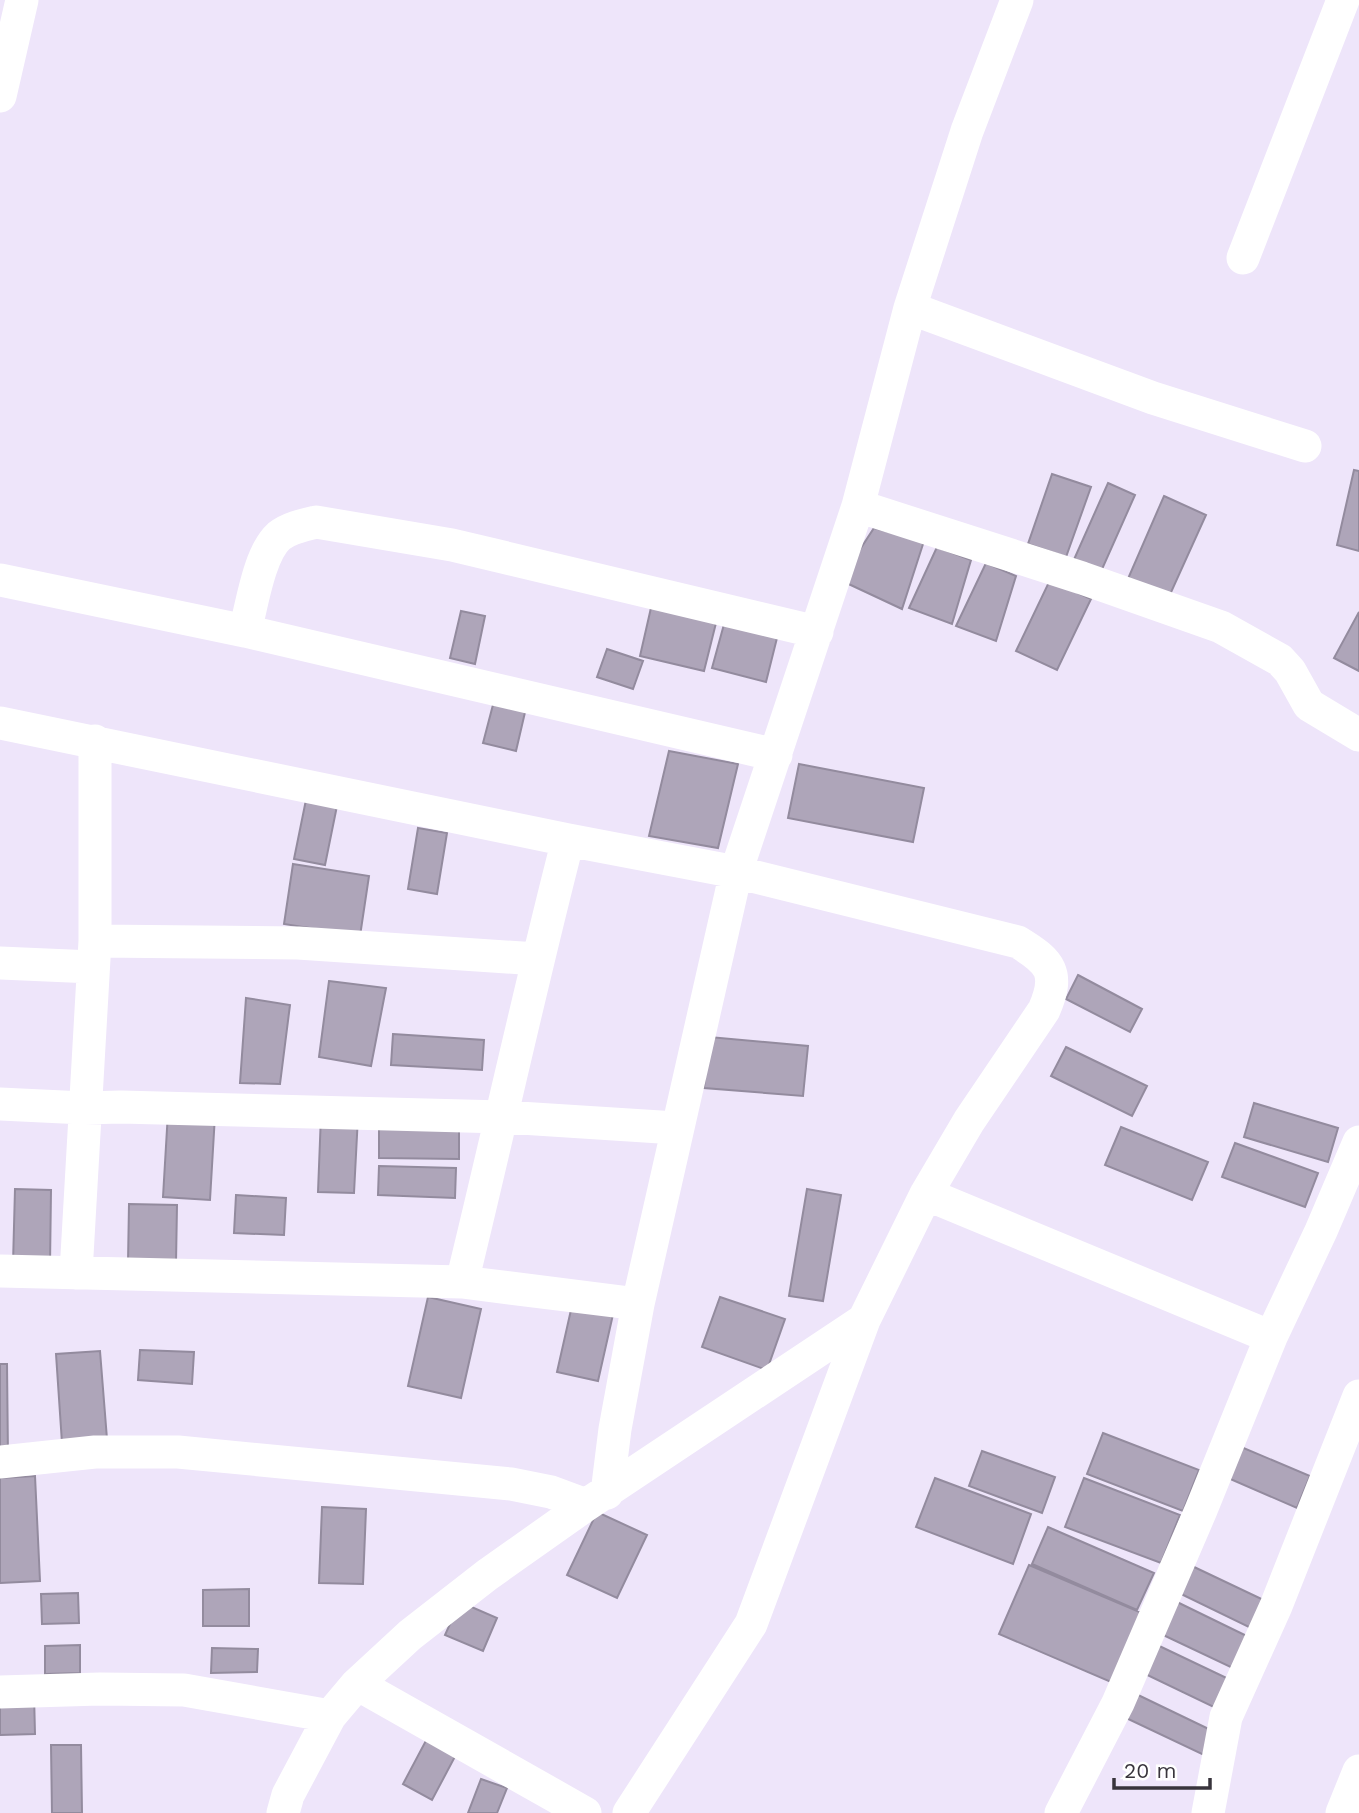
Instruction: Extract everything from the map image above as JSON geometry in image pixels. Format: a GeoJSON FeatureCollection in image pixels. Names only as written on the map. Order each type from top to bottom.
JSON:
{"type":"FeatureCollection","features":[{"type":"Feature","properties":{"kind":"street"},"geometry":{"type":"LineString","coordinates":[[0,96],[22,0]]}},
{"type":"Feature","properties":{"kind":"street"},"geometry":{"type":"LineString","coordinates":[[596,1499],[615,1429],[638,1304],[676,1128],[736,872],[858,506],[910,308],[967,131],[1017,0]]}},
{"type":"Feature","properties":{"kind":"street"},"geometry":{"type":"LineString","coordinates":[[1243,258],[1343,0]]}},
{"type":"Feature","properties":{"kind":"street"},"geometry":{"type":"LineString","coordinates":[[910,308],[1141,393],[1305,446]]}},
{"type":"Feature","properties":{"kind":"street"},"geometry":{"type":"LineString","coordinates":[[858,506],[1221,627],[1280,660],[1290,671],[1309,705],[1359,735]]}},
{"type":"Feature","properties":{"kind":"street"},"geometry":{"type":"LineString","coordinates":[[245,631],[266,554],[279,536],[297,526],[316,522],[452,545],[817,632]]}},
{"type":"Feature","properties":{"kind":"street"},"geometry":{"type":"LineString","coordinates":[[0,580],[245,631],[776,755]]}},
{"type":"Feature","properties":{"kind":"street"},"geometry":{"type":"LineString","coordinates":[[0,723],[736,872],[1018,942],[1049,965],[1053,978],[1051,995],[1044,1010],[969,1121],[926,1194],[864,1320],[751,1624],[629,1813]]}},
{"type":"Feature","properties":{"kind":"street"},"geometry":{"type":"LineString","coordinates":[[76,1273],[94,954],[95,741]]}},
{"type":"Feature","properties":{"kind":"street"},"geometry":{"type":"LineString","coordinates":[[462,1282],[503,1117],[537,959],[568,840]]}},
{"type":"Feature","properties":{"kind":"street"},"geometry":{"type":"LineString","coordinates":[[0,963],[94,954],[298,943],[537,959]]}},
{"type":"Feature","properties":{"kind":"street"},"geometry":{"type":"LineString","coordinates":[[0,1104],[503,1117],[676,1128]]}},
{"type":"Feature","properties":{"kind":"street"},"geometry":{"type":"LineString","coordinates":[[1061,1813],[1118,1703],[1201,1510],[1271,1337],[1359,1142]]}},
{"type":"Feature","properties":{"kind":"street"},"geometry":{"type":"LineString","coordinates":[[926,1194],[1271,1337]]}},
{"type":"Feature","properties":{"kind":"street"},"geometry":{"type":"LineString","coordinates":[[0,1271],[462,1282],[638,1304]]}},
{"type":"Feature","properties":{"kind":"street"},"geometry":{"type":"LineString","coordinates":[[283,1813],[288,1795],[330,1716],[357,1684],[410,1635],[487,1575],[596,1499],[864,1320]]}},
{"type":"Feature","properties":{"kind":"street"},"geometry":{"type":"LineString","coordinates":[[1208,1813],[1226,1717],[1276,1606],[1359,1396]]}},
{"type":"Feature","properties":{"kind":"street"},"geometry":{"type":"LineString","coordinates":[[0,1462],[95,1452],[178,1452],[511,1484],[596,1499]]}},
{"type":"Feature","properties":{"kind":"street"},"geometry":{"type":"LineString","coordinates":[[357,1684],[585,1813]]}},
{"type":"Feature","properties":{"kind":"street"},"geometry":{"type":"LineString","coordinates":[[0,1692],[184,1690],[330,1716]]}},
{"type":"Feature","properties":{"kind":"street"},"geometry":{"type":"LineString","coordinates":[[1342,1813],[1359,1771]]}},
{"type":"Feature","properties":{"kind":"building"},"geometry":{"type":"Polygon","coordinates":[[[1354,470],[1359,471],[1359,551],[1337,545],[1354,470]]]}},
{"type":"Feature","properties":{"kind":"building"},"geometry":{"type":"Polygon","coordinates":[[[1052,474],[1091,487],[1066,557],[1028,544],[1052,474]]]}},
{"type":"Feature","properties":{"kind":"building"},"geometry":{"type":"Polygon","coordinates":[[[1108,483],[1135,495],[1099,576],[1072,564],[1108,483]]]}},
{"type":"Feature","properties":{"kind":"building"},"geometry":{"type":"Polygon","coordinates":[[[1164,496],[1206,515],[1168,599],[1127,581],[1164,496]]]}},
{"type":"Feature","properties":{"kind":"building"},"geometry":{"type":"Polygon","coordinates":[[[874,528],[924,541],[902,609],[840,580],[874,528]]]}},
{"type":"Feature","properties":{"kind":"building"},"geometry":{"type":"Polygon","coordinates":[[[937,547],[971,560],[952,624],[909,608],[937,547]]]}},
{"type":"Feature","properties":{"kind":"building"},"geometry":{"type":"Polygon","coordinates":[[[986,563],[1016,576],[996,641],[956,626],[986,563]]]}},
{"type":"Feature","properties":{"kind":"building"},"geometry":{"type":"Polygon","coordinates":[[[1050,580],[1091,599],[1057,670],[1016,651],[1050,580]]]}},
{"type":"Feature","properties":{"kind":"building"},"geometry":{"type":"Polygon","coordinates":[[[653,599],[718,615],[704,671],[640,656],[653,599]]]}},
{"type":"Feature","properties":{"kind":"building"},"geometry":{"type":"Polygon","coordinates":[[[461,611],[485,616],[475,664],[450,658],[461,611]]]}},
{"type":"Feature","properties":{"kind":"building"},"geometry":{"type":"Polygon","coordinates":[[[1359,612],[1359,671],[1334,658],[1359,612]]]}},
{"type":"Feature","properties":{"kind":"building"},"geometry":{"type":"Polygon","coordinates":[[[726,617],[779,630],[766,682],[712,668],[726,617]]]}},
{"type":"Feature","properties":{"kind":"building"},"geometry":{"type":"Polygon","coordinates":[[[607,649],[643,661],[633,689],[597,677],[607,649]]]}},
{"type":"Feature","properties":{"kind":"building"},"geometry":{"type":"Polygon","coordinates":[[[494,701],[526,708],[516,751],[483,743],[494,701]]]}},
{"type":"Feature","properties":{"kind":"building"},"geometry":{"type":"Polygon","coordinates":[[[669,751],[738,764],[718,848],[649,836],[669,751]]]}},
{"type":"Feature","properties":{"kind":"building"},"geometry":{"type":"Polygon","coordinates":[[[799,764],[924,788],[913,842],[788,818],[799,764]]]}},
{"type":"Feature","properties":{"kind":"building"},"geometry":{"type":"Polygon","coordinates":[[[308,790],[339,796],[325,865],[294,859],[308,790]]]}},
{"type":"Feature","properties":{"kind":"building"},"geometry":{"type":"Polygon","coordinates":[[[418,828],[447,833],[437,894],[408,889],[418,828]]]}},
{"type":"Feature","properties":{"kind":"building"},"geometry":{"type":"Polygon","coordinates":[[[293,864],[369,876],[360,936],[284,924],[293,864]]]}},
{"type":"Feature","properties":{"kind":"building"},"geometry":{"type":"Polygon","coordinates":[[[1078,975],[1142,1009],[1130,1032],[1066,999],[1078,975]]]}},
{"type":"Feature","properties":{"kind":"building"},"geometry":{"type":"Polygon","coordinates":[[[329,981],[386,988],[371,1066],[319,1057],[329,981]]]}},
{"type":"Feature","properties":{"kind":"building"},"geometry":{"type":"Polygon","coordinates":[[[246,998],[290,1005],[280,1084],[240,1083],[246,998]]]}},
{"type":"Feature","properties":{"kind":"building"},"geometry":{"type":"Polygon","coordinates":[[[393,1034],[484,1040],[482,1070],[391,1065],[393,1034]]]}},
{"type":"Feature","properties":{"kind":"building"},"geometry":{"type":"Polygon","coordinates":[[[709,1037],[808,1046],[803,1096],[704,1088],[709,1037]]]}},
{"type":"Feature","properties":{"kind":"building"},"geometry":{"type":"Polygon","coordinates":[[[1066,1047],[1147,1086],[1132,1116],[1051,1076],[1066,1047]]]}},
{"type":"Feature","properties":{"kind":"building"},"geometry":{"type":"Polygon","coordinates":[[[1254,1103],[1338,1128],[1328,1162],[1244,1137],[1254,1103]]]}},
{"type":"Feature","properties":{"kind":"building"},"geometry":{"type":"Polygon","coordinates":[[[168,1112],[215,1115],[210,1200],[163,1197],[168,1112]]]}},
{"type":"Feature","properties":{"kind":"building"},"geometry":{"type":"Polygon","coordinates":[[[321,1115],[358,1116],[354,1193],[318,1192],[321,1115]]]}},
{"type":"Feature","properties":{"kind":"building"},"geometry":{"type":"Polygon","coordinates":[[[379,1122],[459,1122],[459,1159],[379,1158],[379,1122]]]}},
{"type":"Feature","properties":{"kind":"building"},"geometry":{"type":"Polygon","coordinates":[[[1121,1127],[1208,1162],[1192,1200],[1105,1165],[1121,1127]]]}},
{"type":"Feature","properties":{"kind":"building"},"geometry":{"type":"Polygon","coordinates":[[[1235,1143],[1318,1173],[1305,1207],[1222,1177],[1235,1143]]]}},
{"type":"Feature","properties":{"kind":"building"},"geometry":{"type":"Polygon","coordinates":[[[379,1166],[456,1168],[455,1198],[378,1195],[379,1166]]]}},
{"type":"Feature","properties":{"kind":"building"},"geometry":{"type":"Polygon","coordinates":[[[15,1189],[51,1190],[50,1265],[13,1264],[15,1189]]]}},
{"type":"Feature","properties":{"kind":"building"},"geometry":{"type":"Polygon","coordinates":[[[807,1189],[841,1195],[823,1301],[789,1296],[807,1189]]]}},
{"type":"Feature","properties":{"kind":"building"},"geometry":{"type":"Polygon","coordinates":[[[236,1195],[286,1198],[284,1235],[234,1233],[236,1195]]]}},
{"type":"Feature","properties":{"kind":"building"},"geometry":{"type":"Polygon","coordinates":[[[129,1204],[177,1205],[176,1263],[128,1263],[129,1204]]]}},
{"type":"Feature","properties":{"kind":"building"},"geometry":{"type":"Polygon","coordinates":[[[428,1297],[481,1309],[461,1398],[408,1386],[428,1297]]]}},
{"type":"Feature","properties":{"kind":"building"},"geometry":{"type":"Polygon","coordinates":[[[720,1297],[785,1319],[767,1370],[702,1347],[720,1297]]]}},
{"type":"Feature","properties":{"kind":"building"},"geometry":{"type":"Polygon","coordinates":[[[573,1301],[614,1310],[598,1381],[557,1372],[573,1301]]]}},
{"type":"Feature","properties":{"kind":"building"},"geometry":{"type":"Polygon","coordinates":[[[140,1350],[194,1352],[192,1384],[138,1380],[140,1350]]]}},
{"type":"Feature","properties":{"kind":"building"},"geometry":{"type":"Polygon","coordinates":[[[100,1351],[107,1439],[62,1443],[56,1354],[100,1351]]]}},
{"type":"Feature","properties":{"kind":"building"},"geometry":{"type":"Polygon","coordinates":[[[0,1364],[7,1364],[8,1458],[0,1458],[0,1364]]]}},
{"type":"Feature","properties":{"kind":"building"},"geometry":{"type":"Polygon","coordinates":[[[1103,1433],[1199,1470],[1183,1511],[1087,1474],[1103,1433]]]}},
{"type":"Feature","properties":{"kind":"building"},"geometry":{"type":"Polygon","coordinates":[[[1234,1444],[1310,1476],[1297,1508],[1221,1475],[1234,1444]]]}},
{"type":"Feature","properties":{"kind":"building"},"geometry":{"type":"Polygon","coordinates":[[[982,1451],[1055,1477],[1042,1513],[969,1486],[982,1451]]]}},
{"type":"Feature","properties":{"kind":"building"},"geometry":{"type":"Polygon","coordinates":[[[35,1476],[40,1581],[0,1583],[0,1478],[35,1476]]]}},
{"type":"Feature","properties":{"kind":"building"},"geometry":{"type":"Polygon","coordinates":[[[935,1478],[1031,1514],[1013,1564],[916,1527],[935,1478]]]}},
{"type":"Feature","properties":{"kind":"building"},"geometry":{"type":"Polygon","coordinates":[[[1084,1478],[1180,1515],[1161,1563],[1065,1527],[1084,1478]]]}},
{"type":"Feature","properties":{"kind":"building"},"geometry":{"type":"Polygon","coordinates":[[[322,1507],[366,1509],[363,1584],[319,1583],[322,1507]]]}},
{"type":"Feature","properties":{"kind":"building"},"geometry":{"type":"Polygon","coordinates":[[[597,1512],[647,1535],[617,1598],[567,1575],[597,1512]]]}},
{"type":"Feature","properties":{"kind":"building"},"geometry":{"type":"Polygon","coordinates":[[[1048,1527],[1154,1573],[1137,1610],[1032,1564],[1048,1527]]]}},
{"type":"Feature","properties":{"kind":"building"},"geometry":{"type":"Polygon","coordinates":[[[1029,1565],[1142,1613],[1111,1682],[999,1634],[1029,1565]]]}},
{"type":"Feature","properties":{"kind":"building"},"geometry":{"type":"Polygon","coordinates":[[[1192,1566],[1270,1603],[1257,1631],[1179,1593],[1192,1566]]]}},
{"type":"Feature","properties":{"kind":"building"},"geometry":{"type":"Polygon","coordinates":[[[249,1589],[249,1626],[203,1626],[203,1590],[249,1589]]]}},
{"type":"Feature","properties":{"kind":"building"},"geometry":{"type":"Polygon","coordinates":[[[78,1593],[79,1623],[42,1624],[41,1594],[78,1593]]]}},
{"type":"Feature","properties":{"kind":"building"},"geometry":{"type":"Polygon","coordinates":[[[460,1602],[497,1618],[483,1651],[445,1635],[460,1602]]]}},
{"type":"Feature","properties":{"kind":"building"},"geometry":{"type":"Polygon","coordinates":[[[1177,1602],[1255,1640],[1239,1671],[1161,1634],[1177,1602]]]}},
{"type":"Feature","properties":{"kind":"building"},"geometry":{"type":"Polygon","coordinates":[[[1153,1643],[1235,1682],[1222,1711],[1139,1671],[1153,1643]]]}},
{"type":"Feature","properties":{"kind":"building"},"geometry":{"type":"Polygon","coordinates":[[[80,1645],[80,1673],[45,1674],[45,1646],[80,1645]]]}},
{"type":"Feature","properties":{"kind":"building"},"geometry":{"type":"Polygon","coordinates":[[[212,1648],[258,1649],[257,1672],[211,1673],[212,1648]]]}},
{"type":"Feature","properties":{"kind":"building"},"geometry":{"type":"Polygon","coordinates":[[[34,1694],[35,1734],[0,1735],[0,1695],[34,1694]]]}},
{"type":"Feature","properties":{"kind":"building"},"geometry":{"type":"Polygon","coordinates":[[[1136,1694],[1215,1732],[1204,1755],[1124,1717],[1136,1694]]]}},
{"type":"Feature","properties":{"kind":"building"},"geometry":{"type":"Polygon","coordinates":[[[430,1733],[459,1749],[432,1800],[403,1784],[430,1733]]]}},
{"type":"Feature","properties":{"kind":"building"},"geometry":{"type":"Polygon","coordinates":[[[51,1745],[81,1745],[82,1813],[52,1813],[51,1745]]]}},
{"type":"Feature","properties":{"kind":"building"},"geometry":{"type":"Polygon","coordinates":[[[481,1779],[507,1788],[497,1813],[468,1813],[481,1779]]]}}]}
